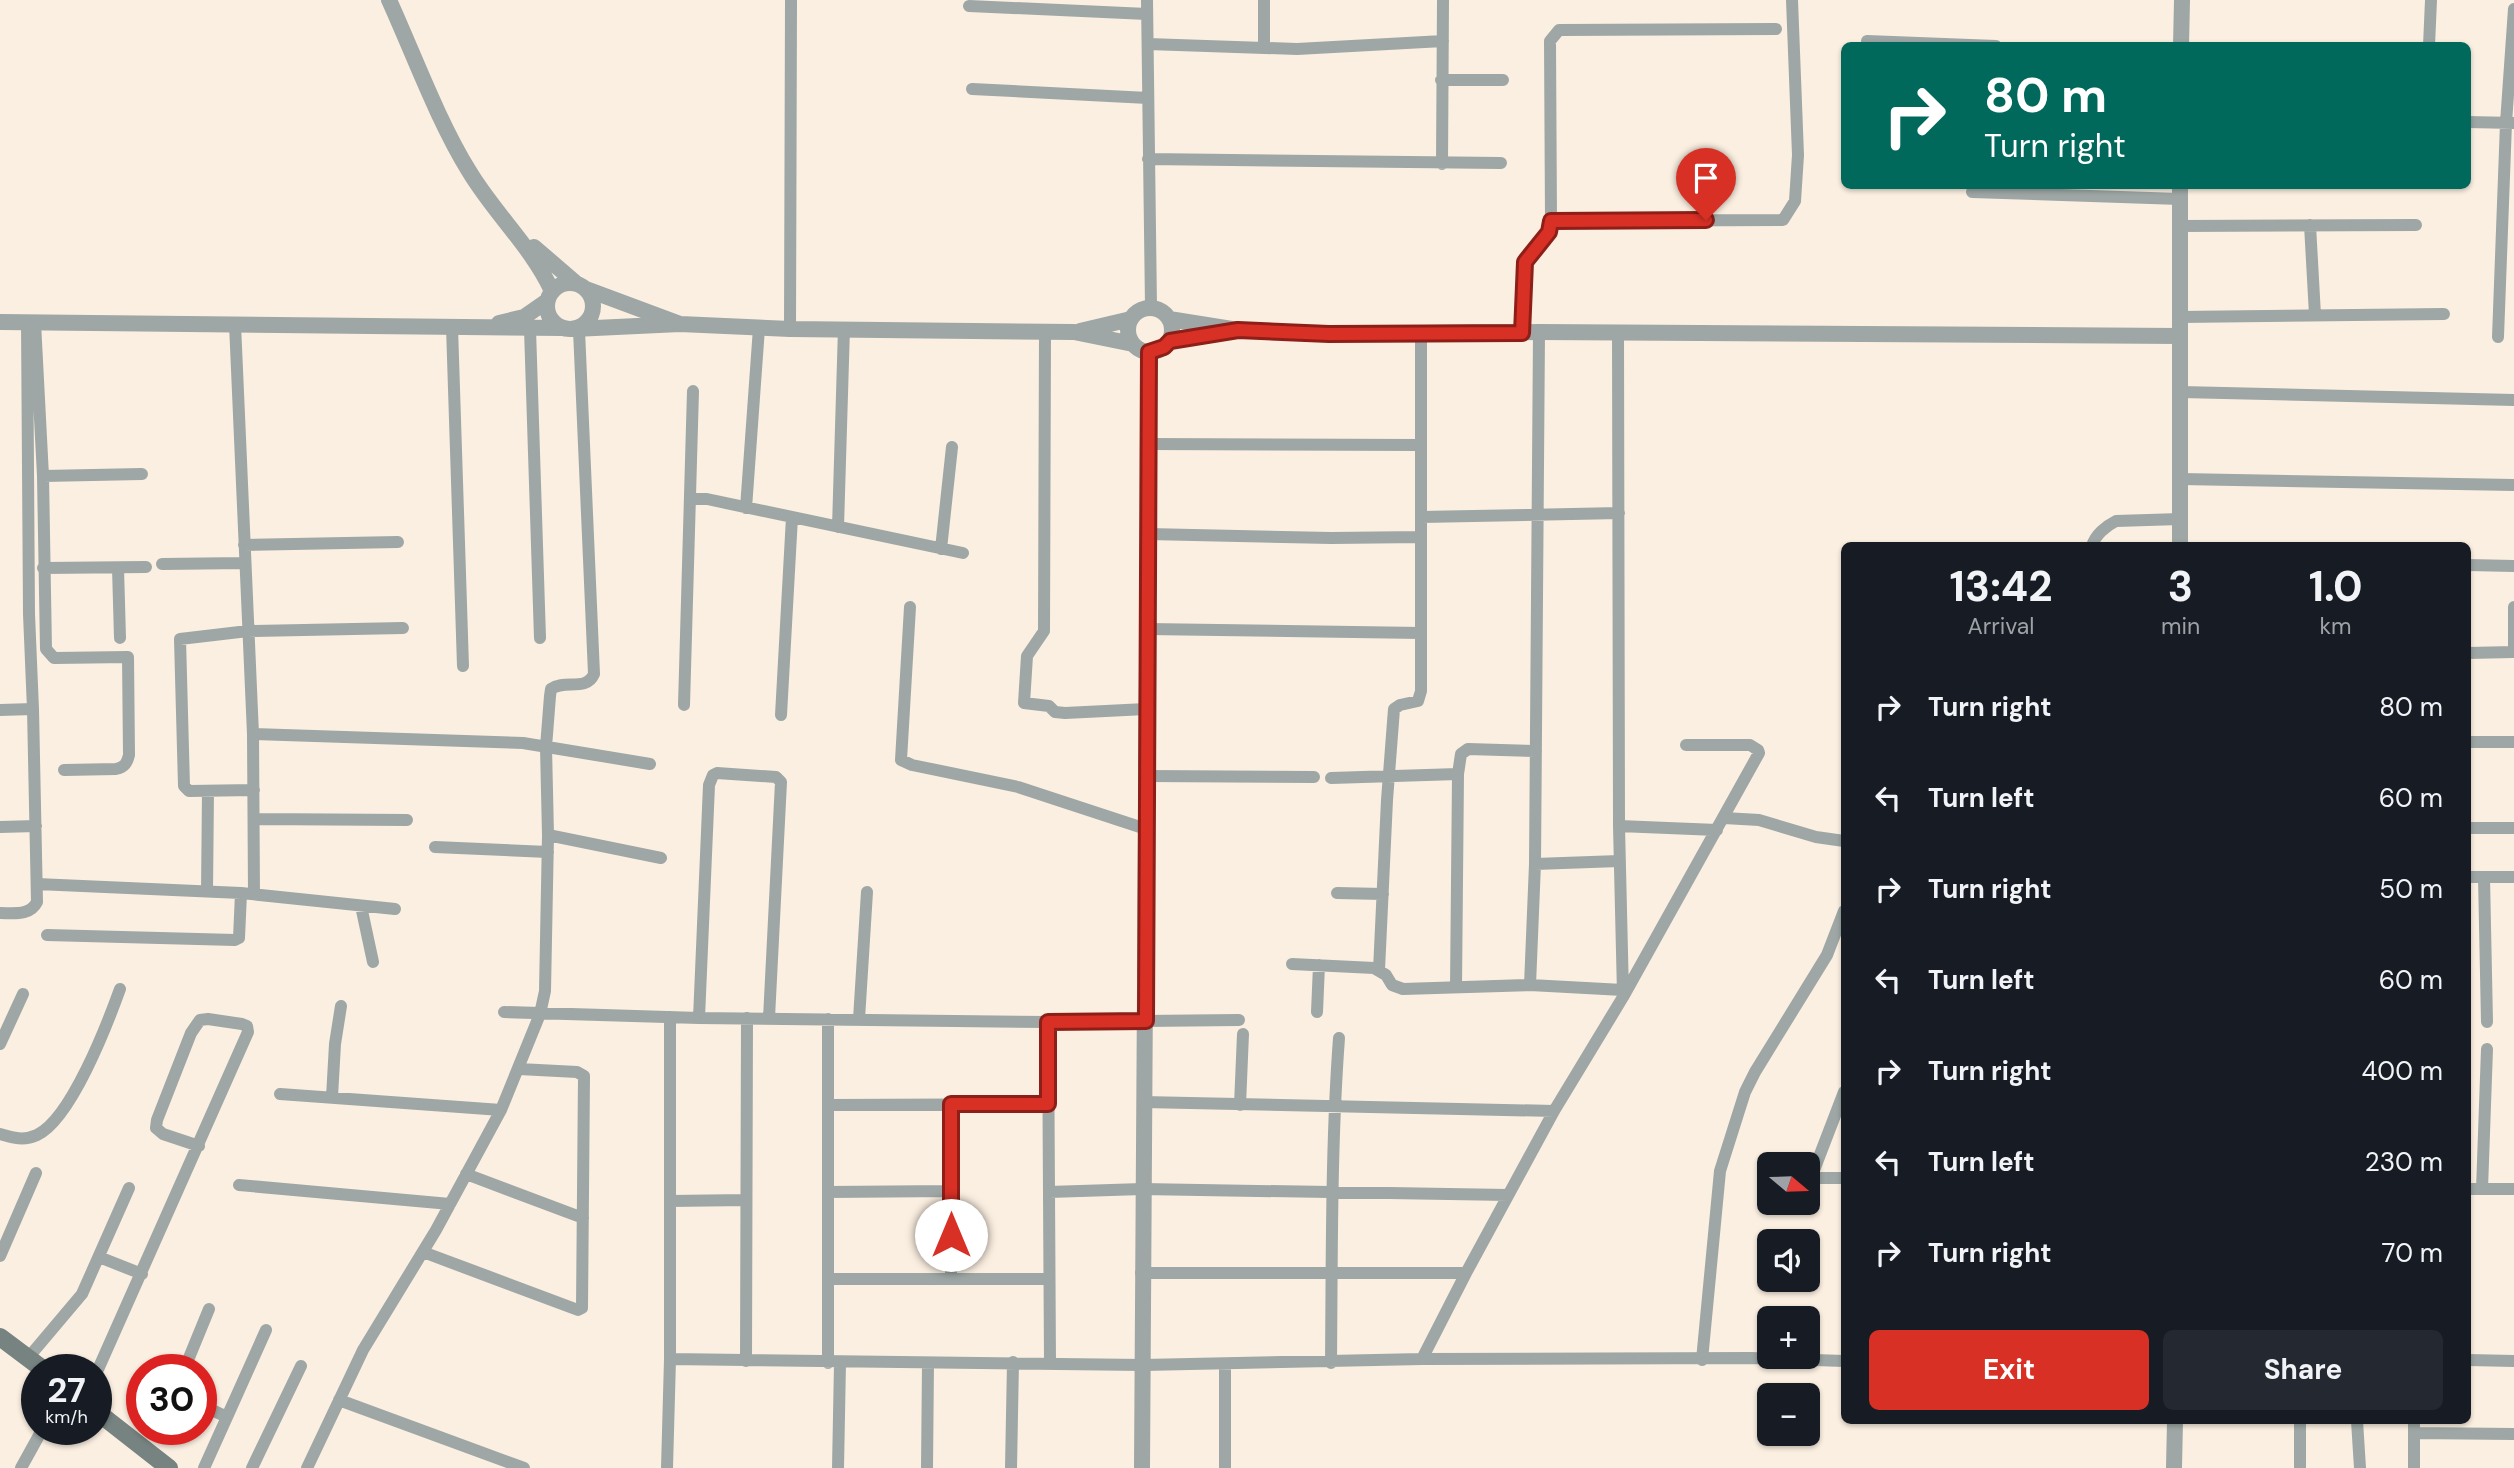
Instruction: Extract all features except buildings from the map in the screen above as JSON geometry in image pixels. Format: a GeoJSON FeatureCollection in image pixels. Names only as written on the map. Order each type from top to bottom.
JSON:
{"type":"FeatureCollection","features":[{"type":"Feature","properties":{"kind":"main road"},"geometry":{"type":"LineString","coordinates":[[0,1336],[23,1354]]}},
{"type":"Feature","properties":{"kind":"main road"},"geometry":{"type":"LineString","coordinates":[[112,1424],[163,1466]]}},
{"type":"Feature","properties":{"kind":"street"},"geometry":{"type":"LineString","coordinates":[[389,0],[467,168],[543,271],[549,296],[550,318],[572,329],[583,325],[592,313],[593,303],[582,287],[513,230]]}},
{"type":"Feature","properties":{"kind":"street"},"geometry":{"type":"LineString","coordinates":[[790,329],[791,0]]}},
{"type":"Feature","properties":{"kind":"street"},"geometry":{"type":"LineString","coordinates":[[1147,0],[1151,307]]}},
{"type":"Feature","properties":{"kind":"street"},"geometry":{"type":"LineString","coordinates":[[1264,0],[1264,48]]}},
{"type":"Feature","properties":{"kind":"street"},"geometry":{"type":"LineString","coordinates":[[1442,163],[1443,0]]}},
{"type":"Feature","properties":{"kind":"street"},"geometry":{"type":"LineString","coordinates":[[1551,221],[1783,219],[1795,201],[1798,144],[1793,0]]}},
{"type":"Feature","properties":{"kind":"street"},"geometry":{"type":"LineString","coordinates":[[2181,42],[2182,0]]}},
{"type":"Feature","properties":{"kind":"street"},"geometry":{"type":"LineString","coordinates":[[2429,42],[2431,0]]}},
{"type":"Feature","properties":{"kind":"street"},"geometry":{"type":"LineString","coordinates":[[969,6],[1147,14]]}},
{"type":"Feature","properties":{"kind":"street"},"geometry":{"type":"LineString","coordinates":[[2498,337],[2508,234],[2514,9]]}},
{"type":"Feature","properties":{"kind":"street"},"geometry":{"type":"LineString","coordinates":[[1522,333],[1525,262],[1549,232],[1551,221],[1550,41],[1559,30],[1776,29]]}},
{"type":"Feature","properties":{"kind":"street"},"geometry":{"type":"LineString","coordinates":[[1148,44],[1297,49],[1443,41]]}},
{"type":"Feature","properties":{"kind":"street"},"geometry":{"type":"LineString","coordinates":[[1867,41],[1893,42]]}},
{"type":"Feature","properties":{"kind":"street"},"geometry":{"type":"LineString","coordinates":[[1441,80],[1503,80]]}},
{"type":"Feature","properties":{"kind":"street"},"geometry":{"type":"LineString","coordinates":[[972,89],[1148,98]]}},
{"type":"Feature","properties":{"kind":"street"},"geometry":{"type":"LineString","coordinates":[[2471,122],[2510,123]]}},
{"type":"Feature","properties":{"kind":"street"},"geometry":{"type":"LineString","coordinates":[[1148,159],[1501,163]]}},
{"type":"Feature","properties":{"kind":"street"},"geometry":{"type":"LineString","coordinates":[[1972,192],[2180,192],[2180,542]]}},
{"type":"Feature","properties":{"kind":"street"},"geometry":{"type":"LineString","coordinates":[[2310,225],[2315,315]]}},
{"type":"Feature","properties":{"kind":"street"},"geometry":{"type":"LineString","coordinates":[[2180,226],[2416,225]]}},
{"type":"Feature","properties":{"kind":"street"},"geometry":{"type":"LineString","coordinates":[[478,327],[524,317],[566,283],[680,324]]}},
{"type":"Feature","properties":{"kind":"street"},"geometry":{"type":"LineString","coordinates":[[1170,318],[1172,332],[1170,341],[1164,347],[1149,352],[1141,351],[1133,344],[1128,331],[1131,319],[1137,312],[1151,307],[1170,318],[1238,330],[1329,334],[1539,332],[2179,336]]}},
{"type":"Feature","properties":{"kind":"street"},"geometry":{"type":"LineString","coordinates":[[2179,317],[2444,314]]}},
{"type":"Feature","properties":{"kind":"street"},"geometry":{"type":"LineString","coordinates":[[1074,332],[1131,319]]}},
{"type":"Feature","properties":{"kind":"street"},"geometry":{"type":"LineString","coordinates":[[0,322],[530,329],[680,324],[790,329],[1045,331],[1074,332],[1133,344]]}},
{"type":"Feature","properties":{"kind":"street"},"geometry":{"type":"LineString","coordinates":[[31,322],[43,476],[46,649],[54,658],[128,657],[127,762],[116,769],[64,770]]}},
{"type":"Feature","properties":{"kind":"street"},"geometry":{"type":"LineString","coordinates":[[0,913],[28,912],[37,902],[29,614],[31,322]]}},
{"type":"Feature","properties":{"kind":"street"},"geometry":{"type":"LineString","coordinates":[[47,934],[239,938],[247,894],[254,790],[235,324]]}},
{"type":"Feature","properties":{"kind":"street"},"geometry":{"type":"LineString","coordinates":[[452,327],[463,666]]}},
{"type":"Feature","properties":{"kind":"street"},"geometry":{"type":"LineString","coordinates":[[746,508],[759,328]]}},
{"type":"Feature","properties":{"kind":"street"},"geometry":{"type":"LineString","coordinates":[[838,527],[844,328]]}},
{"type":"Feature","properties":{"kind":"street"},"geometry":{"type":"LineString","coordinates":[[530,329],[540,638]]}},
{"type":"Feature","properties":{"kind":"street"},"geometry":{"type":"LineString","coordinates":[[307,1468],[363,1350],[423,1252],[501,1110],[540,1014],[545,991],[548,852],[546,747],[551,689],[561,684],[585,684],[592,680],[594,674],[572,329]]}},
{"type":"Feature","properties":{"kind":"street"},"geometry":{"type":"LineString","coordinates":[[1170,341],[1238,330]]}},
{"type":"Feature","properties":{"kind":"street"},"geometry":{"type":"LineString","coordinates":[[1045,331],[1044,631],[1027,656],[1024,703],[1049,706],[1055,712],[1065,713],[1146,709]]}},
{"type":"Feature","properties":{"kind":"street"},"geometry":{"type":"LineString","coordinates":[[1530,985],[1535,864],[1539,332]]}},
{"type":"Feature","properties":{"kind":"street"},"geometry":{"type":"LineString","coordinates":[[1379,970],[1394,709],[1418,701],[1420,695],[1421,333]]}},
{"type":"Feature","properties":{"kind":"street"},"geometry":{"type":"LineString","coordinates":[[1618,333],[1619,861],[1623,993]]}},
{"type":"Feature","properties":{"kind":"street"},"geometry":{"type":"LineString","coordinates":[[1142,1468],[1141,1273],[1146,1021],[1149,352]]}},
{"type":"Feature","properties":{"kind":"street"},"geometry":{"type":"LineString","coordinates":[[684,705],[693,391]]}},
{"type":"Feature","properties":{"kind":"street"},"geometry":{"type":"LineString","coordinates":[[2181,393],[2514,400]]}},
{"type":"Feature","properties":{"kind":"street"},"geometry":{"type":"LineString","coordinates":[[1148,444],[1421,445]]}},
{"type":"Feature","properties":{"kind":"street"},"geometry":{"type":"LineString","coordinates":[[941,549],[952,447]]}},
{"type":"Feature","properties":{"kind":"street"},"geometry":{"type":"LineString","coordinates":[[43,476],[142,474]]}},
{"type":"Feature","properties":{"kind":"street"},"geometry":{"type":"LineString","coordinates":[[2181,480],[2514,485]]}},
{"type":"Feature","properties":{"kind":"street"},"geometry":{"type":"LineString","coordinates":[[692,499],[707,499],[963,554]]}},
{"type":"Feature","properties":{"kind":"street"},"geometry":{"type":"LineString","coordinates":[[1421,517],[1619,513]]}},
{"type":"Feature","properties":{"kind":"street"},"geometry":{"type":"LineString","coordinates":[[781,715],[792,517]]}},
{"type":"Feature","properties":{"kind":"street"},"geometry":{"type":"LineString","coordinates":[[2094,542],[2109,524],[2116,521],[2180,519]]}},
{"type":"Feature","properties":{"kind":"street"},"geometry":{"type":"LineString","coordinates":[[1148,534],[1421,537]]}},
{"type":"Feature","properties":{"kind":"street"},"geometry":{"type":"LineString","coordinates":[[244,545],[398,542]]}},
{"type":"Feature","properties":{"kind":"street"},"geometry":{"type":"LineString","coordinates":[[162,564],[245,564]]}},
{"type":"Feature","properties":{"kind":"street"},"geometry":{"type":"LineString","coordinates":[[2471,565],[2514,566]]}},
{"type":"Feature","properties":{"kind":"street"},"geometry":{"type":"LineString","coordinates":[[43,568],[146,567]]}},
{"type":"Feature","properties":{"kind":"street"},"geometry":{"type":"LineString","coordinates":[[118,568],[120,638]]}},
{"type":"Feature","properties":{"kind":"street"},"geometry":{"type":"LineString","coordinates":[[910,607],[901,760],[912,765],[1018,787],[1146,829]]}},
{"type":"Feature","properties":{"kind":"street"},"geometry":{"type":"LineString","coordinates":[[2471,653],[2514,652],[2514,607]]}},
{"type":"Feature","properties":{"kind":"street"},"geometry":{"type":"LineString","coordinates":[[254,790],[189,791],[184,786],[180,639],[248,631],[403,628]]}},
{"type":"Feature","properties":{"kind":"street"},"geometry":{"type":"LineString","coordinates":[[1147,629],[1421,634]]}},
{"type":"Feature","properties":{"kind":"street"},"geometry":{"type":"LineString","coordinates":[[0,710],[33,709]]}},
{"type":"Feature","properties":{"kind":"street"},"geometry":{"type":"LineString","coordinates":[[253,734],[523,743],[650,764]]}},
{"type":"Feature","properties":{"kind":"street"},"geometry":{"type":"LineString","coordinates":[[2471,742],[2514,741]]}},
{"type":"Feature","properties":{"kind":"street"},"geometry":{"type":"LineString","coordinates":[[1422,1359],[1554,1111],[1757,758],[1758,750],[1750,745],[1686,744]]}},
{"type":"Feature","properties":{"kind":"street"},"geometry":{"type":"LineString","coordinates":[[1456,987],[1458,774],[1464,750],[1536,751]]}},
{"type":"Feature","properties":{"kind":"street"},"geometry":{"type":"LineString","coordinates":[[699,1018],[709,785],[713,775],[718,774],[776,777],[781,782],[769,1018]]}},
{"type":"Feature","properties":{"kind":"street"},"geometry":{"type":"LineString","coordinates":[[1331,778],[1458,774]]}},
{"type":"Feature","properties":{"kind":"street"},"geometry":{"type":"LineString","coordinates":[[1146,776],[1314,777]]}},
{"type":"Feature","properties":{"kind":"street"},"geometry":{"type":"LineString","coordinates":[[207,891],[208,791]]}},
{"type":"Feature","properties":{"kind":"street"},"geometry":{"type":"LineString","coordinates":[[254,819],[407,820]]}},
{"type":"Feature","properties":{"kind":"street"},"geometry":{"type":"LineString","coordinates":[[1619,826],[1720,824],[1759,820],[1841,840]]}},
{"type":"Feature","properties":{"kind":"street"},"geometry":{"type":"LineString","coordinates":[[0,827],[36,826]]}},
{"type":"Feature","properties":{"kind":"street"},"geometry":{"type":"LineString","coordinates":[[2471,828],[2514,828]]}},
{"type":"Feature","properties":{"kind":"street"},"geometry":{"type":"LineString","coordinates":[[548,835],[661,858]]}},
{"type":"Feature","properties":{"kind":"street"},"geometry":{"type":"LineString","coordinates":[[435,847],[548,852]]}},
{"type":"Feature","properties":{"kind":"street"},"geometry":{"type":"LineString","coordinates":[[1535,864],[1619,861]]}},
{"type":"Feature","properties":{"kind":"street"},"geometry":{"type":"LineString","coordinates":[[2471,877],[2514,877]]}},
{"type":"Feature","properties":{"kind":"street"},"geometry":{"type":"LineString","coordinates":[[2484,877],[2487,1022]]}},
{"type":"Feature","properties":{"kind":"street"},"geometry":{"type":"LineString","coordinates":[[37,884],[207,891],[395,909]]}},
{"type":"Feature","properties":{"kind":"street"},"geometry":{"type":"LineString","coordinates":[[859,1019],[867,892]]}},
{"type":"Feature","properties":{"kind":"street"},"geometry":{"type":"LineString","coordinates":[[1337,893],[1382,894]]}},
{"type":"Feature","properties":{"kind":"street"},"geometry":{"type":"LineString","coordinates":[[361,906],[373,962]]}},
{"type":"Feature","properties":{"kind":"street"},"geometry":{"type":"LineString","coordinates":[[1702,1360],[1720,1171],[1745,1092],[1827,955],[1841,919]]}},
{"type":"Feature","properties":{"kind":"street"},"geometry":{"type":"LineString","coordinates":[[1292,964],[1379,970],[1396,988],[1530,985],[1623,993]]}},
{"type":"Feature","properties":{"kind":"street"},"geometry":{"type":"LineString","coordinates":[[1317,1012],[1320,965]]}},
{"type":"Feature","properties":{"kind":"street"},"geometry":{"type":"LineString","coordinates":[[0,1134],[17,1139],[30,1138],[53,1124],[67,1104],[103,1033],[120,989]]}},
{"type":"Feature","properties":{"kind":"street"},"geometry":{"type":"LineString","coordinates":[[0,1044],[23,994]]}},
{"type":"Feature","properties":{"kind":"street"},"geometry":{"type":"LineString","coordinates":[[332,1097],[335,1044],[341,1006]]}},
{"type":"Feature","properties":{"kind":"street"},"geometry":{"type":"LineString","coordinates":[[504,1012],[699,1018],[1048,1022],[1239,1020]]}},
{"type":"Feature","properties":{"kind":"street"},"geometry":{"type":"LineString","coordinates":[[667,1468],[670,1359],[670,1017]]}},
{"type":"Feature","properties":{"kind":"street"},"geometry":{"type":"LineString","coordinates":[[105,1354],[199,1146],[248,1032],[247,1026],[242,1024],[208,1018],[200,1020],[191,1034],[157,1120],[156,1128],[163,1134],[199,1146]]}},
{"type":"Feature","properties":{"kind":"street"},"geometry":{"type":"LineString","coordinates":[[746,1361],[747,1018]]}},
{"type":"Feature","properties":{"kind":"street"},"geometry":{"type":"LineString","coordinates":[[828,1019],[828,1279],[838,1468]]}},
{"type":"Feature","properties":{"kind":"street"},"geometry":{"type":"LineString","coordinates":[[1048,1022],[1050,1363]]}},
{"type":"Feature","properties":{"kind":"street"},"geometry":{"type":"LineString","coordinates":[[1240,1105],[1243,1034]]}},
{"type":"Feature","properties":{"kind":"street"},"geometry":{"type":"LineString","coordinates":[[1331,1363],[1334,1107],[1339,1038]]}},
{"type":"Feature","properties":{"kind":"street"},"geometry":{"type":"LineString","coordinates":[[2482,1189],[2487,1049]]}},
{"type":"Feature","properties":{"kind":"street"},"geometry":{"type":"LineString","coordinates":[[423,1252],[580,1310],[584,1076],[577,1072],[519,1069]]}},
{"type":"Feature","properties":{"kind":"street"},"geometry":{"type":"LineString","coordinates":[[280,1094],[501,1110]]}},
{"type":"Feature","properties":{"kind":"street"},"geometry":{"type":"LineString","coordinates":[[1841,1100],[1811,1178],[1841,1178]]}},
{"type":"Feature","properties":{"kind":"street"},"geometry":{"type":"LineString","coordinates":[[1143,1102],[1554,1111]]}},
{"type":"Feature","properties":{"kind":"street"},"geometry":{"type":"LineString","coordinates":[[951,1104],[951,1279]]}},
{"type":"Feature","properties":{"kind":"street"},"geometry":{"type":"LineString","coordinates":[[828,1105],[1048,1104]]}},
{"type":"Feature","properties":{"kind":"street"},"geometry":{"type":"LineString","coordinates":[[0,1256],[36,1173]]}},
{"type":"Feature","properties":{"kind":"street"},"geometry":{"type":"LineString","coordinates":[[466,1174],[583,1218]]}},
{"type":"Feature","properties":{"kind":"street"},"geometry":{"type":"LineString","coordinates":[[239,1185],[450,1203]]}},
{"type":"Feature","properties":{"kind":"street"},"geometry":{"type":"LineString","coordinates":[[32,1354],[82,1294],[129,1188]]}},
{"type":"Feature","properties":{"kind":"street"},"geometry":{"type":"LineString","coordinates":[[1049,1192],[1142,1189],[1508,1195]]}},
{"type":"Feature","properties":{"kind":"street"},"geometry":{"type":"LineString","coordinates":[[2471,1189],[2514,1189]]}},
{"type":"Feature","properties":{"kind":"street"},"geometry":{"type":"LineString","coordinates":[[828,1192],[951,1191]]}},
{"type":"Feature","properties":{"kind":"street"},"geometry":{"type":"LineString","coordinates":[[670,1201],[747,1200]]}},
{"type":"Feature","properties":{"kind":"street"},"geometry":{"type":"LineString","coordinates":[[99,1257],[142,1274]]}},
{"type":"Feature","properties":{"kind":"street"},"geometry":{"type":"LineString","coordinates":[[1141,1273],[1466,1273]]}},
{"type":"Feature","properties":{"kind":"street"},"geometry":{"type":"LineString","coordinates":[[828,1279],[1049,1279]]}},
{"type":"Feature","properties":{"kind":"street"},"geometry":{"type":"LineString","coordinates":[[191,1354],[209,1309]]}},
{"type":"Feature","properties":{"kind":"street"},"geometry":{"type":"LineString","coordinates":[[204,1468],[266,1331]]}},
{"type":"Feature","properties":{"kind":"street"},"geometry":{"type":"LineString","coordinates":[[670,1359],[1143,1365],[1422,1359],[1751,1358],[1841,1361]]}},
{"type":"Feature","properties":{"kind":"street"},"geometry":{"type":"LineString","coordinates":[[2471,1360],[2514,1361]]}},
{"type":"Feature","properties":{"kind":"street"},"geometry":{"type":"LineString","coordinates":[[1011,1468],[1013,1362]]}},
{"type":"Feature","properties":{"kind":"street"},"geometry":{"type":"LineString","coordinates":[[927,1468],[928,1363]]}},
{"type":"Feature","properties":{"kind":"street"},"geometry":{"type":"LineString","coordinates":[[1225,1364],[1226,1468]]}},
{"type":"Feature","properties":{"kind":"street"},"geometry":{"type":"LineString","coordinates":[[252,1468],[301,1366]]}},
{"type":"Feature","properties":{"kind":"street"},"geometry":{"type":"LineString","coordinates":[[339,1400],[524,1468]]}},
{"type":"Feature","properties":{"kind":"street"},"geometry":{"type":"LineString","coordinates":[[217,1412],[227,1417]]}},
{"type":"Feature","properties":{"kind":"street"},"geometry":{"type":"LineString","coordinates":[[2174,1468],[2175,1424]]}},
{"type":"Feature","properties":{"kind":"street"},"geometry":{"type":"LineString","coordinates":[[2300,1424],[2300,1468]]}},
{"type":"Feature","properties":{"kind":"street"},"geometry":{"type":"LineString","coordinates":[[2357,1424],[2360,1468]]}},
{"type":"Feature","properties":{"kind":"street"},"geometry":{"type":"LineString","coordinates":[[2414,1468],[2414,1427],[2514,1434]]}},
{"type":"Feature","properties":{"kind":"street"},"geometry":{"type":"LineString","coordinates":[[20,1468],[33,1445]]}},
{"type":"Feature","properties":{"kind":"route"},"geometry":{"type":"LineString","coordinates":[[951,1235],[951,1104],[1048,1104],[1048,1022],[1146,1021],[1149,352],[1157,351],[1170,341],[1238,330],[1329,334],[1522,333],[1525,262],[1549,232],[1551,221],[1706,220]]}}]}
